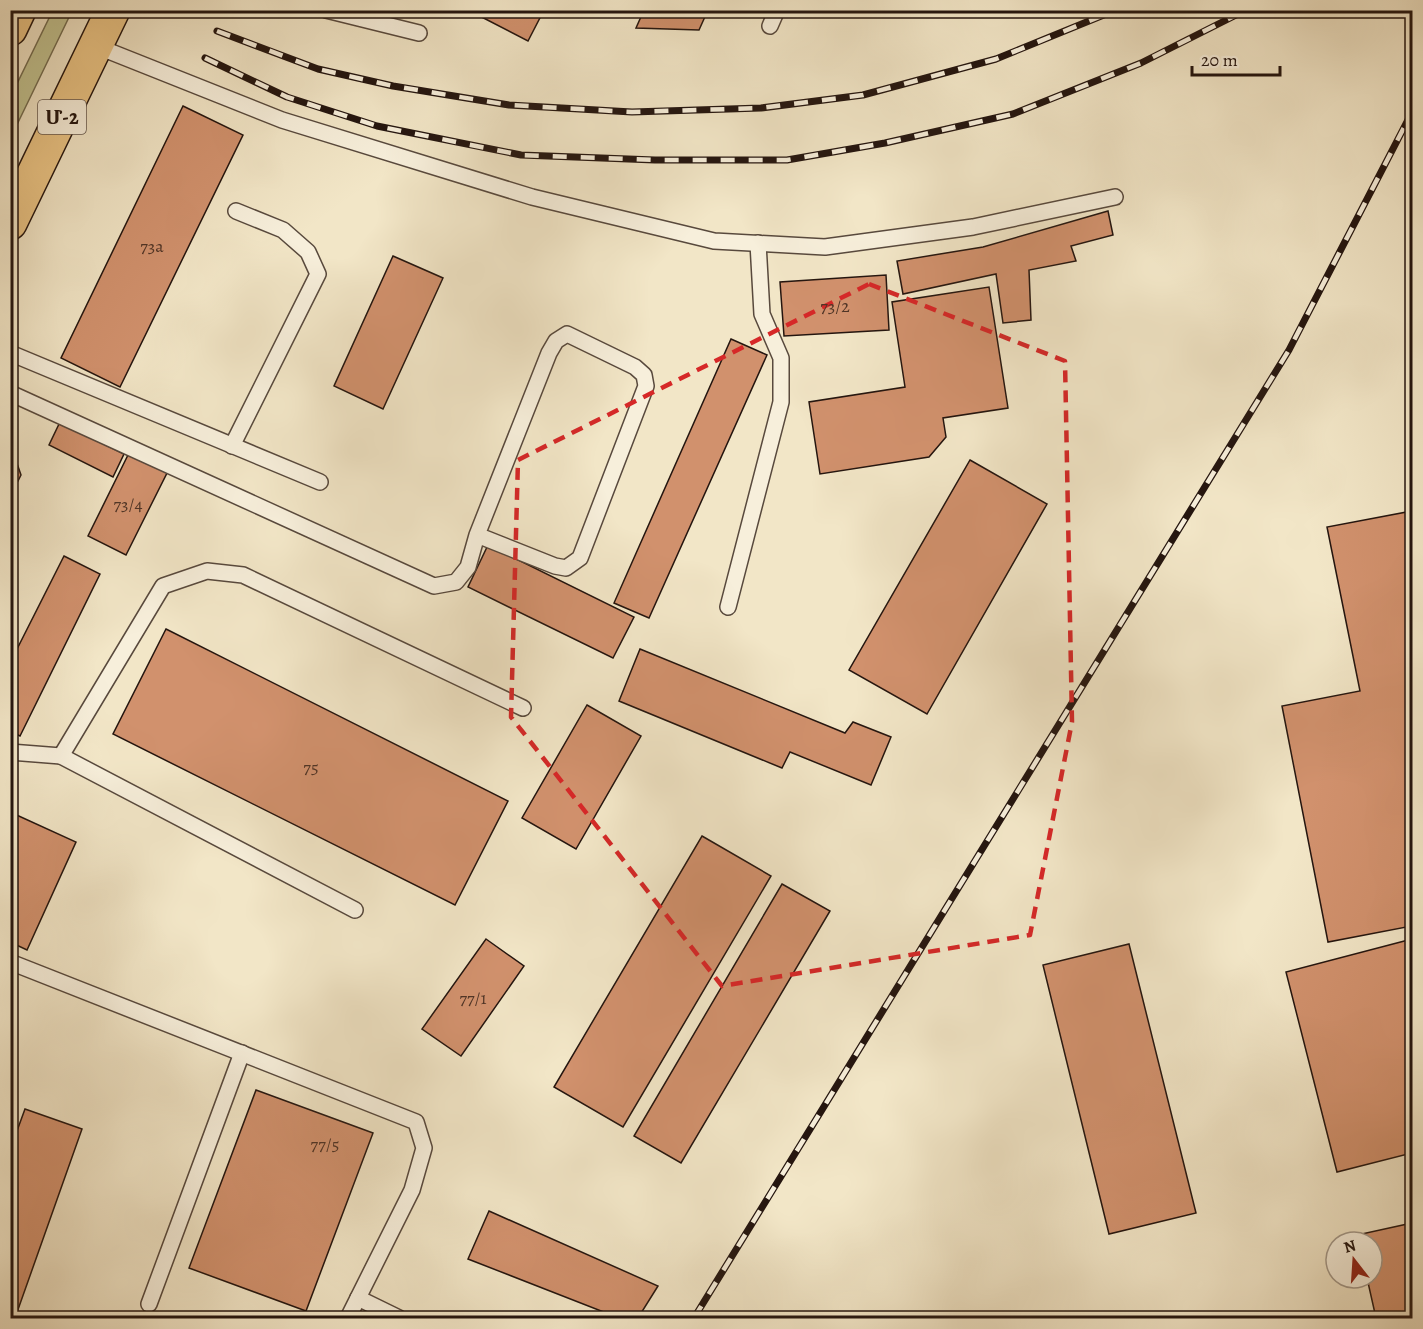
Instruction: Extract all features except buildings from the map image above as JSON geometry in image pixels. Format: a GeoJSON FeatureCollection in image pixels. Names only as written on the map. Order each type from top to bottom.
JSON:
{"type":"FeatureCollection","features":[{"type":"Feature","properties":{"kind":"main road"},"geometry":{"type":"LineString","coordinates":[[10,29],[19,10]]}},
{"type":"Feature","properties":{"kind":"main road","name":"Մ-2"},"geometry":{"type":"LineString","coordinates":[[10,223],[113,10]]}},
{"type":"Feature","properties":{"kind":"lane"},"geometry":{"type":"LineString","coordinates":[[326,10],[419,33]]}},
{"type":"Feature","properties":{"kind":"lane"},"geometry":{"type":"LineString","coordinates":[[770,26],[777,10]]}},
{"type":"Feature","properties":{"kind":"lane"},"geometry":{"type":"LineString","coordinates":[[96,46],[282,120],[532,196],[714,241],[825,247],[973,227],[1115,197]]}},
{"type":"Feature","properties":{"kind":"lane"},"geometry":{"type":"LineString","coordinates":[[232,446],[318,274],[308,252],[283,230],[236,211]]}},
{"type":"Feature","properties":{"kind":"lane"},"geometry":{"type":"LineString","coordinates":[[728,607],[781,402],[781,358],[762,314],[758,243]]}},
{"type":"Feature","properties":{"kind":"lane"},"geometry":{"type":"LineString","coordinates":[[10,393],[434,586],[456,582],[468,567],[477,535],[549,353],[556,341],[567,334],[635,367],[644,375],[646,386],[580,558],[566,568],[555,566],[477,535]]}},
{"type":"Feature","properties":{"kind":"lane"},"geometry":{"type":"LineString","coordinates":[[10,353],[320,482]]}},
{"type":"Feature","properties":{"kind":"lane"},"geometry":{"type":"LineString","coordinates":[[61,756],[163,586],[207,571],[243,575],[523,708]]}},
{"type":"Feature","properties":{"kind":"lane"},"geometry":{"type":"LineString","coordinates":[[10,752],[61,756],[355,910]]}},
{"type":"Feature","properties":{"kind":"lane"},"geometry":{"type":"LineString","coordinates":[[10,962],[416,1122],[424,1148],[412,1190],[348,1318]]}},
{"type":"Feature","properties":{"kind":"lane"},"geometry":{"type":"LineString","coordinates":[[149,1304],[242,1053]]}},
{"type":"Feature","properties":{"kind":"lane"},"geometry":{"type":"LineString","coordinates":[[358,1298],[399,1318]]}},
{"type":"Feature","properties":{"kind":"highlighted area"},"geometry":{"type":"Polygon","coordinates":[[[869,284],[1065,361],[1072,722],[1030,935],[722,986],[511,717],[518,460],[869,284]]]}},
{"type":"Feature","properties":{"kind":"green space"},"geometry":{"type":"Polygon","coordinates":[[[53,10],[72,11],[11,137],[11,96],[53,10]]]}},
{"type":"Feature","properties":{"kind":"railway"},"geometry":{"type":"LineString","coordinates":[[217,31],[318,69],[393,86],[509,105],[632,112],[761,108],[863,95],[996,59],[1116,10]]}},
{"type":"Feature","properties":{"kind":"railway"},"geometry":{"type":"LineString","coordinates":[[205,58],[287,97],[377,126],[521,155],[655,160],[787,160],[885,143],[1013,114],[1141,63],[1246,10]]}},
{"type":"Feature","properties":{"kind":"railway"},"geometry":{"type":"LineString","coordinates":[[694,1318],[1289,350],[1412,112]]}}]}
